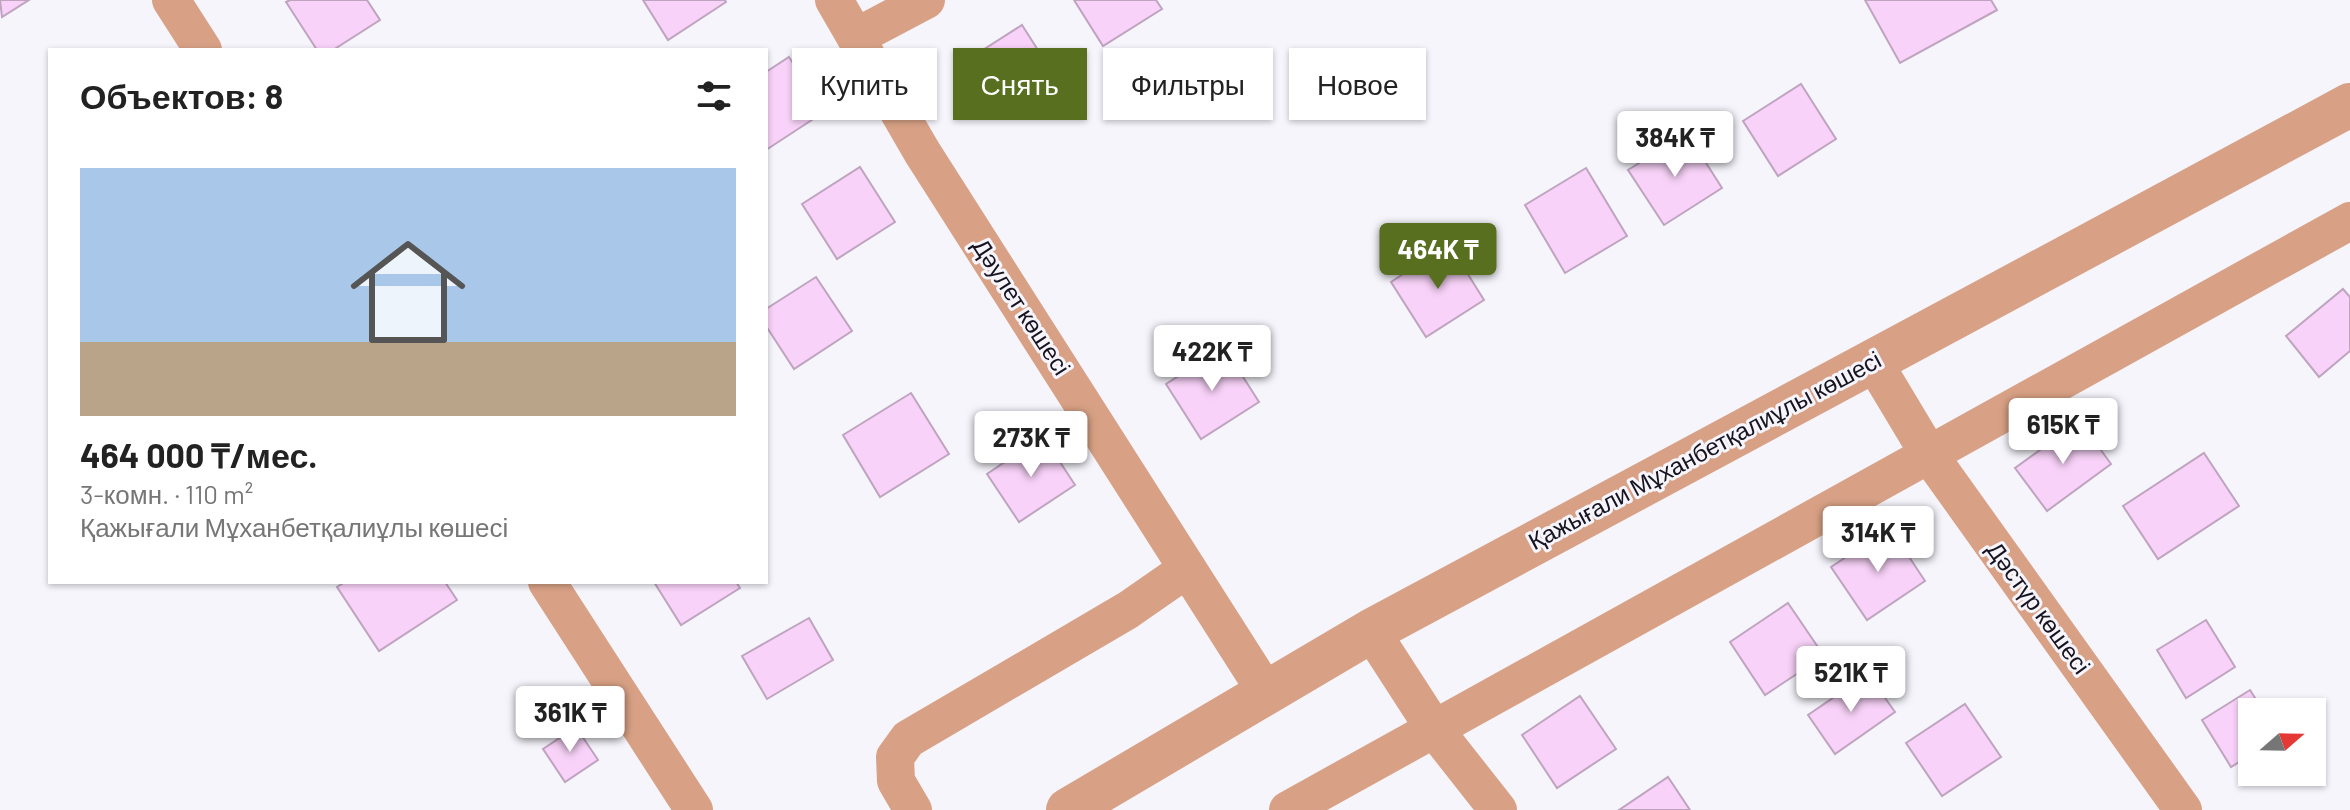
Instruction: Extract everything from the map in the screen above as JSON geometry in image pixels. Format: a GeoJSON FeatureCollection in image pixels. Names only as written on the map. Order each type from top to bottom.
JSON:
{"type":"FeatureCollection","features":[{"type":"Feature","properties":{"kind":"street"},"geometry":{"type":"LineString","coordinates":[[171,0],[202,48]]}},
{"type":"Feature","properties":{"kind":"street","name":"Дәулет көшесі"},"geometry":{"type":"LineString","coordinates":[[834,0],[922,152],[1266,692]]}},
{"type":"Feature","properties":{"kind":"street"},"geometry":{"type":"LineString","coordinates":[[856,37],[926,0]]}},
{"type":"Feature","properties":{"kind":"street","name":"Қажығали Мұханбетқалиұлы көшесі"},"geometry":{"type":"LineString","coordinates":[[1068,810],[1371,631],[1873,361],[2347,113]]}},
{"type":"Feature","properties":{"kind":"street"},"geometry":{"type":"LineString","coordinates":[[1288,810],[2350,221]]}},
{"type":"Feature","properties":{"kind":"street","name":"Дәстүр көшесі"},"geometry":{"type":"LineString","coordinates":[[1873,361],[1930,456],[2183,810]]}},
{"type":"Feature","properties":{"kind":"street"},"geometry":{"type":"LineString","coordinates":[[913,810],[896,781],[895,757],[908,739],[1128,610],[1187,569]]}},
{"type":"Feature","properties":{"kind":"street"},"geometry":{"type":"LineString","coordinates":[[548,584],[694,810]]}},
{"type":"Feature","properties":{"kind":"street"},"geometry":{"type":"LineString","coordinates":[[1371,631],[1435,730],[1498,810]]}},
{"type":"Feature","properties":{"kind":"building"},"geometry":{"type":"Polygon","coordinates":[[[0,0],[29,0],[2,17],[0,0]]]}},
{"type":"Feature","properties":{"kind":"building"},"geometry":{"type":"Polygon","coordinates":[[[367,0],[380,20],[336,48],[316,48],[286,2],[367,0]]]}},
{"type":"Feature","properties":{"kind":"building"},"geometry":{"type":"Polygon","coordinates":[[[643,0],[725,0],[726,2],[668,40],[643,0]]]}},
{"type":"Feature","properties":{"kind":"building"},"geometry":{"type":"Polygon","coordinates":[[[1074,0],[1156,0],[1162,9],[1103,46],[1074,0]]]}},
{"type":"Feature","properties":{"kind":"building"},"geometry":{"type":"Polygon","coordinates":[[[1865,0],[1991,0],[1997,10],[1900,63],[1865,0]]]}},
{"type":"Feature","properties":{"kind":"building"},"geometry":{"type":"Polygon","coordinates":[[[1022,25],[1037,48],[986,48],[1022,25]]]}},
{"type":"Feature","properties":{"kind":"building"},"geometry":{"type":"Polygon","coordinates":[[[789,57],[792,62],[792,120],[812,120],[768,149],[768,71],[789,57]]]}},
{"type":"Feature","properties":{"kind":"building"},"geometry":{"type":"Polygon","coordinates":[[[1801,84],[1836,139],[1778,176],[1743,121],[1801,84]]]}},
{"type":"Feature","properties":{"kind":"building"},"geometry":{"type":"Polygon","coordinates":[[[1687,133],[1722,188],[1664,225],[1628,170],[1687,133]]]}},
{"type":"Feature","properties":{"kind":"building"},"geometry":{"type":"Polygon","coordinates":[[[860,167],[895,222],[837,259],[802,204],[860,167]]]}},
{"type":"Feature","properties":{"kind":"building"},"geometry":{"type":"Polygon","coordinates":[[[1586,168],[1627,236],[1565,273],[1525,205],[1586,168]]]}},
{"type":"Feature","properties":{"kind":"building"},"geometry":{"type":"Polygon","coordinates":[[[1449,244],[1484,300],[1426,337],[1391,282],[1449,244]]]}},
{"type":"Feature","properties":{"kind":"building"},"geometry":{"type":"Polygon","coordinates":[[[816,277],[852,331],[794,369],[768,329],[768,308],[816,277]]]}},
{"type":"Feature","properties":{"kind":"building"},"geometry":{"type":"Polygon","coordinates":[[[2343,289],[2350,297],[2350,351],[2319,377],[2286,336],[2343,289]]]}},
{"type":"Feature","properties":{"kind":"building"},"geometry":{"type":"Polygon","coordinates":[[[1224,347],[1259,402],[1201,439],[1166,384],[1224,347]]]}},
{"type":"Feature","properties":{"kind":"building"},"geometry":{"type":"Polygon","coordinates":[[[911,393],[949,454],[880,497],[843,435],[911,393]]]}},
{"type":"Feature","properties":{"kind":"building"},"geometry":{"type":"Polygon","coordinates":[[[2080,421],[2111,464],[2047,511],[2015,468],[2080,421]]]}},
{"type":"Feature","properties":{"kind":"building"},"geometry":{"type":"Polygon","coordinates":[[[1043,436],[1075,485],[1019,522],[987,474],[1043,436]]]}},
{"type":"Feature","properties":{"kind":"building"},"geometry":{"type":"Polygon","coordinates":[[[2204,453],[2239,506],[2158,559],[2123,506],[2204,453]]]}},
{"type":"Feature","properties":{"kind":"building"},"geometry":{"type":"Polygon","coordinates":[[[1890,528],[1925,581],[1867,620],[1831,567],[1890,528]]]}},
{"type":"Feature","properties":{"kind":"building"},"geometry":{"type":"Polygon","coordinates":[[[342,584],[446,584],[457,600],[379,651],[337,587],[342,584]]]}},
{"type":"Feature","properties":{"kind":"building"},"geometry":{"type":"Polygon","coordinates":[[[655,584],[737,584],[740,588],[681,625],[655,584]]]}},
{"type":"Feature","properties":{"kind":"building"},"geometry":{"type":"Polygon","coordinates":[[[1788,603],[1824,656],[1765,695],[1730,642],[1788,603]]]}},
{"type":"Feature","properties":{"kind":"building"},"geometry":{"type":"Polygon","coordinates":[[[809,618],[833,660],[767,699],[742,656],[809,618]]]}},
{"type":"Feature","properties":{"kind":"building"},"geometry":{"type":"Polygon","coordinates":[[[2206,620],[2235,667],[2186,698],[2157,650],[2206,620]]]}},
{"type":"Feature","properties":{"kind":"building"},"geometry":{"type":"Polygon","coordinates":[[[1868,674],[1895,712],[1835,754],[1808,715],[1868,674]]]}},
{"type":"Feature","properties":{"kind":"building"},"geometry":{"type":"Polygon","coordinates":[[[2250,690],[2255,698],[2238,698],[2238,763],[2231,767],[2202,720],[2250,690]]]}},
{"type":"Feature","properties":{"kind":"building"},"geometry":{"type":"Polygon","coordinates":[[[1580,696],[1616,749],[1557,788],[1522,735],[1580,696]]]}},
{"type":"Feature","properties":{"kind":"building"},"geometry":{"type":"Polygon","coordinates":[[[1965,704],[2001,757],[1942,796],[1906,743],[1965,704]]]}},
{"type":"Feature","properties":{"kind":"building"},"geometry":{"type":"Polygon","coordinates":[[[576,727],[598,760],[565,782],[543,749],[576,727]]]}},
{"type":"Feature","properties":{"kind":"building"},"geometry":{"type":"Polygon","coordinates":[[[1668,777],[1690,810],[1619,810],[1668,777]]]}}]}
